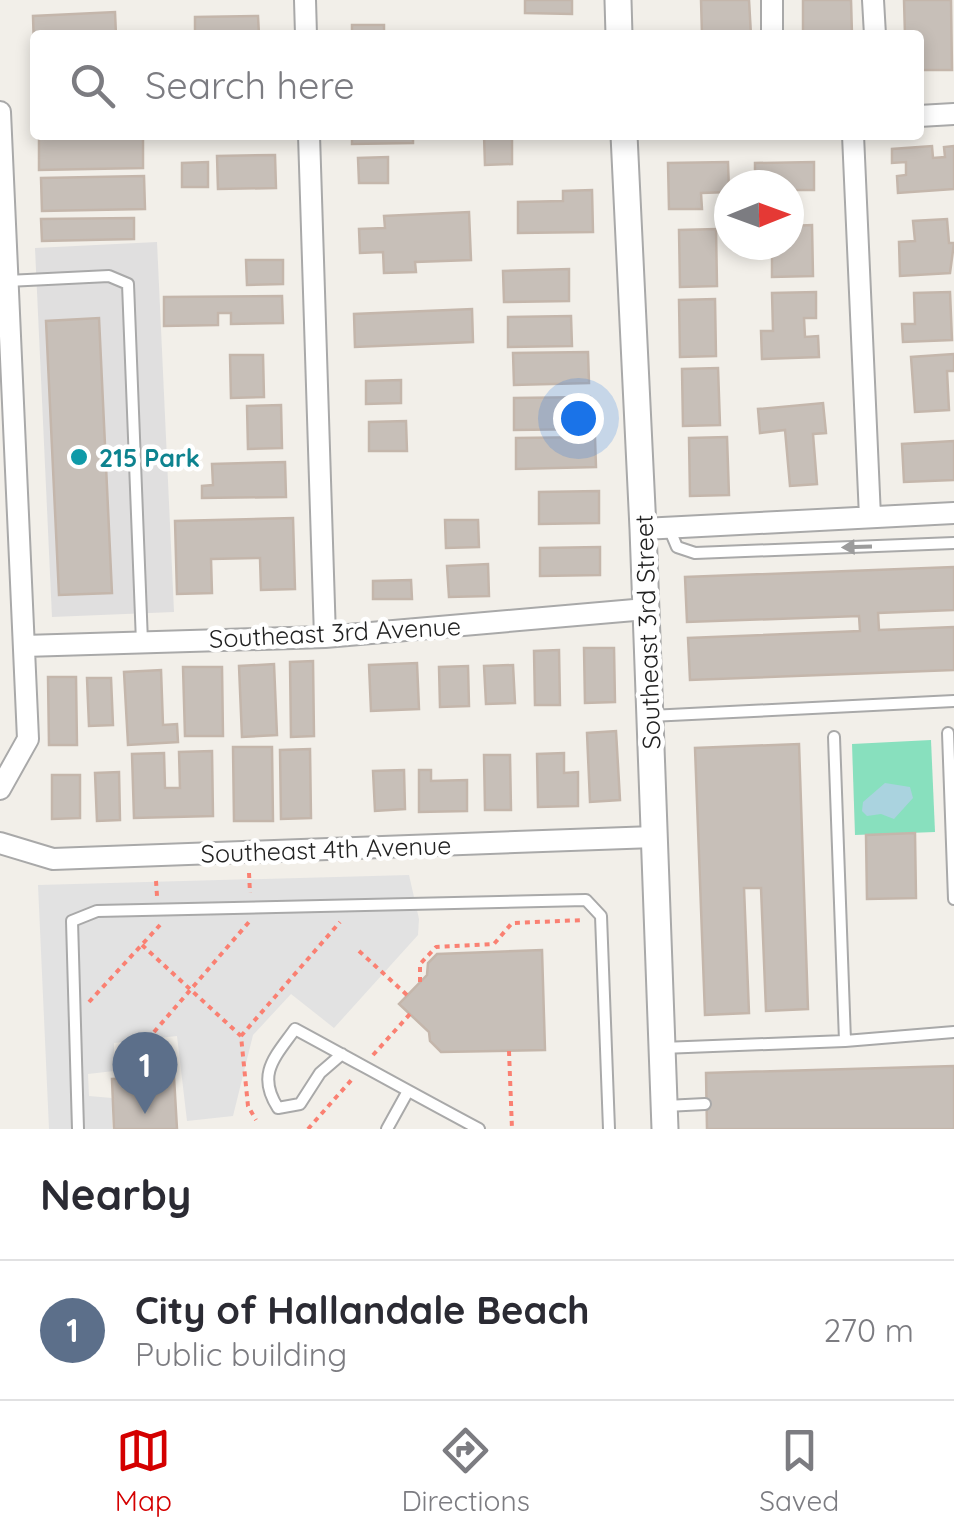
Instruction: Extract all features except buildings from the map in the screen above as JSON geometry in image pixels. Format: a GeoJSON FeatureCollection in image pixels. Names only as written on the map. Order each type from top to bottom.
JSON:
{"type":"FeatureCollection","features":[{"type":"Feature","properties":{"kind":"street"},"geometry":{"type":"LineString","coordinates":[[305,0],[306,30]]}},
{"type":"Feature","properties":{"kind":"street"},"geometry":{"type":"LineString","coordinates":[[618,0],[619,30]]}},
{"type":"Feature","properties":{"kind":"street"},"geometry":{"type":"LineString","coordinates":[[772,0],[772,30]]}},
{"type":"Feature","properties":{"kind":"street"},"geometry":{"type":"LineString","coordinates":[[874,0],[875,30]]}},
{"type":"Feature","properties":{"kind":"street"},"geometry":{"type":"LineString","coordinates":[[0,112],[28,739],[0,789]]}},
{"type":"Feature","properties":{"kind":"street"},"geometry":{"type":"LineString","coordinates":[[924,116],[954,114]]}},
{"type":"Feature","properties":{"kind":"street"},"geometry":{"type":"LineString","coordinates":[[309,140],[325,636]]}},
{"type":"Feature","properties":{"kind":"street","name":"Southeast 3rd Street"},"geometry":{"type":"LineString","coordinates":[[624,140],[665,1117]]}},
{"type":"Feature","properties":{"kind":"street"},"geometry":{"type":"LineString","coordinates":[[853,140],[870,517]]}},
{"type":"Feature","properties":{"kind":"street"},"geometry":{"type":"LineString","coordinates":[[643,529],[954,513]]}},
{"type":"Feature","properties":{"kind":"street","name":"Southeast 3rd Avenue"},"geometry":{"type":"LineString","coordinates":[[24,646],[325,636],[646,610]]}},
{"type":"Feature","properties":{"kind":"street","name":"Southeast 4th Avenue"},"geometry":{"type":"LineString","coordinates":[[0,843],[53,859],[654,838]]}},
{"type":"Feature","properties":{"kind":"lane"},"geometry":{"type":"LineString","coordinates":[[7,281],[109,276],[128,284],[142,642]]}},
{"type":"Feature","properties":{"kind":"lane"},"geometry":{"type":"LineString","coordinates":[[669,528],[677,547],[695,553],[954,543]]}},
{"type":"Feature","properties":{"kind":"lane"},"geometry":{"type":"LineString","coordinates":[[650,716],[954,701]]}},
{"type":"Feature","properties":{"kind":"lane"},"geometry":{"type":"LineString","coordinates":[[948,733],[954,899]]}},
{"type":"Feature","properties":{"kind":"lane"},"geometry":{"type":"LineString","coordinates":[[834,737],[845,1041]]}},
{"type":"Feature","properties":{"kind":"lane"},"geometry":{"type":"LineString","coordinates":[[78,1129],[72,921],[97,911],[586,900],[602,916],[609,1129]]}},
{"type":"Feature","properties":{"kind":"lane"},"geometry":{"type":"LineString","coordinates":[[342,1054],[320,1072],[300,1104],[278,1108],[269,1094],[268,1067],[294,1029],[342,1054],[479,1129]]}},
{"type":"Feature","properties":{"kind":"lane"},"geometry":{"type":"LineString","coordinates":[[662,1048],[845,1041],[954,1032]]}},
{"type":"Feature","properties":{"kind":"lane"},"geometry":{"type":"LineString","coordinates":[[387,1129],[408,1091]]}},
{"type":"Feature","properties":{"kind":"lane"},"geometry":{"type":"LineString","coordinates":[[665,1117],[705,1104]]}},
{"type":"Feature","properties":{"kind":"path"},"geometry":{"type":"LineString","coordinates":[[154,1032],[251,919],[249,873]]}},
{"type":"Feature","properties":{"kind":"path"},"geometry":{"type":"LineString","coordinates":[[85,1006],[160,925],[156,880]]}},
{"type":"Feature","properties":{"kind":"path"},"geometry":{"type":"LineString","coordinates":[[241,1036],[354,905]]}},
{"type":"Feature","properties":{"kind":"path"},"geometry":{"type":"LineString","coordinates":[[420,982],[420,964],[436,947],[494,944],[512,923],[584,920]]}},
{"type":"Feature","properties":{"kind":"path"},"geometry":{"type":"LineString","coordinates":[[142,946],[241,1036],[248,1106],[256,1120]]}},
{"type":"Feature","properties":{"kind":"path"},"geometry":{"type":"LineString","coordinates":[[359,951],[407,995]]}},
{"type":"Feature","properties":{"kind":"path"},"geometry":{"type":"LineString","coordinates":[[508,1051],[512,1129]]}},
{"type":"Feature","properties":{"kind":"shaded area"},"geometry":{"type":"Polygon","coordinates":[[[157,242],[174,612],[52,617],[35,248],[157,242]]]}},
{"type":"Feature","properties":{"kind":"shaded area"},"geometry":{"type":"Polygon","coordinates":[[[409,875],[419,919],[418,935],[334,1028],[291,994],[253,1035],[233,1116],[187,1121],[177,1036],[114,1043],[114,1071],[88,1074],[89,1096],[112,1098],[112,1129],[49,1129],[38,885],[409,875]]]}},
{"type":"Feature","properties":{"kind":"green space"},"geometry":{"type":"Polygon","coordinates":[[[931,740],[935,832],[855,835],[852,744],[931,740]]]}},
{"type":"Feature","properties":{"kind":"water"},"geometry":{"type":"Polygon","coordinates":[[[885,783],[910,787],[913,798],[894,819],[881,814],[867,816],[862,811],[863,802],[885,783]]]}},
{"type":"Feature","properties":{"kind":"place","name":"215 Park"},"geometry":{"type":"Point","coordinates":[79,457]}},
{"type":"Feature","properties":{"kind":"place","name":"City of Hallandale Beach"},"geometry":{"type":"Point","coordinates":[145,1114]}}]}
